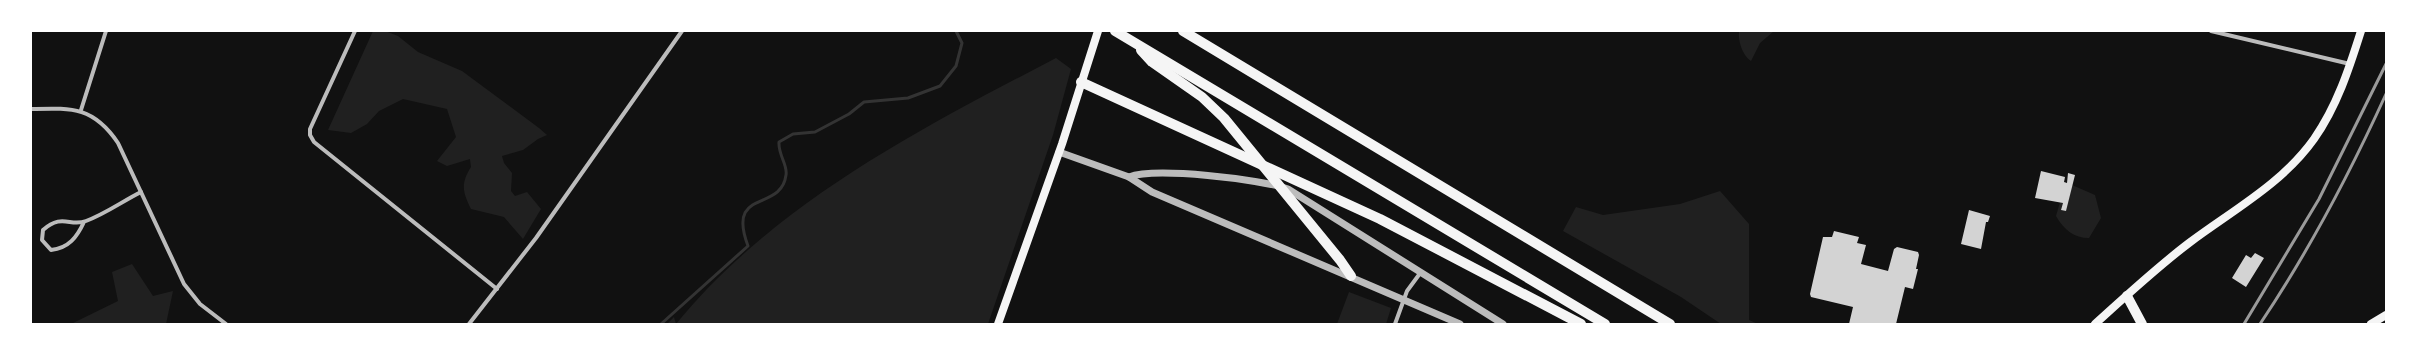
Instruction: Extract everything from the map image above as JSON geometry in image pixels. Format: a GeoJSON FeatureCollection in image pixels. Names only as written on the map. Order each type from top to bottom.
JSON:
{"type":"FeatureCollection","features":[{"type":"Feature","properties":{"kind":"highway"},"geometry":{"type":"LineString","coordinates":[[1115,31],[1141,48],[1605,324]]}},
{"type":"Feature","properties":{"kind":"highway"},"geometry":{"type":"LineString","coordinates":[[1183,31],[1670,324]]}},
{"type":"Feature","properties":{"kind":"highway"},"geometry":{"type":"LineString","coordinates":[[1141,48],[1152,62],[1208,102],[1224,118],[1340,260],[1351,276]]}},
{"type":"Feature","properties":{"kind":"highway"},"geometry":{"type":"LineString","coordinates":[[1081,82],[1374,216],[1581,324]]}},
{"type":"Feature","properties":{"kind":"highway"},"geometry":{"type":"LineString","coordinates":[[2127,296],[2142,324]]}},
{"type":"Feature","properties":{"kind":"main road"},"geometry":{"type":"LineString","coordinates":[[998,324],[1059,152],[1098,31]]}},
{"type":"Feature","properties":{"kind":"main road"},"geometry":{"type":"LineString","coordinates":[[2095,324],[2181,250],[2263,190],[2294,163],[2328,117],[2341,91],[2361,31]]}},
{"type":"Feature","properties":{"kind":"main road"},"geometry":{"type":"LineString","coordinates":[[2371,324],[2386,315]]}},
{"type":"Feature","properties":{"kind":"street"},"geometry":{"type":"LineString","coordinates":[[81,110],[106,31]]}},
{"type":"Feature","properties":{"kind":"street"},"geometry":{"type":"LineString","coordinates":[[355,31],[310,129],[310,136],[319,146],[497,289]]}},
{"type":"Feature","properties":{"kind":"street"},"geometry":{"type":"LineString","coordinates":[[469,324],[497,289],[682,31]]}},
{"type":"Feature","properties":{"kind":"street"},"geometry":{"type":"LineString","coordinates":[[2211,31],[2350,64]]}},
{"type":"Feature","properties":{"kind":"street"},"geometry":{"type":"LineString","coordinates":[[31,108],[68,108],[81,110],[92,115],[110,131],[191,295],[226,324]]}},
{"type":"Feature","properties":{"kind":"street"},"geometry":{"type":"LineString","coordinates":[[1059,152],[1129,177],[1152,192],[1403,298],[1460,324]]}},
{"type":"Feature","properties":{"kind":"street"},"geometry":{"type":"LineString","coordinates":[[1129,177],[1141,173],[1159,173],[1245,180],[1280,186],[1305,198],[1503,324]]}},
{"type":"Feature","properties":{"kind":"street"},"geometry":{"type":"LineString","coordinates":[[84,222],[76,238],[61,249],[51,250],[42,240],[43,230],[51,222],[69,220],[84,222],[141,192]]}},
{"type":"Feature","properties":{"kind":"street"},"geometry":{"type":"LineString","coordinates":[[1395,324],[1403,298],[1421,272]]}},
{"type":"Feature","properties":{"kind":"shaded area"},"geometry":{"type":"Polygon","coordinates":[[[373,31],[385,31],[398,36],[418,52],[462,71],[547,135],[538,139],[523,150],[502,156],[504,163],[512,173],[511,191],[515,196],[527,192],[541,209],[523,239],[504,217],[471,209],[464,192],[464,183],[471,167],[470,159],[447,166],[437,161],[456,137],[447,109],[403,99],[379,111],[367,124],[351,133],[328,130],[373,31]]]}},
{"type":"Feature","properties":{"kind":"shaded area"},"geometry":{"type":"Polygon","coordinates":[[[1739,31],[1774,31],[1760,43],[1751,61],[1741,48],[1739,31]]]}},
{"type":"Feature","properties":{"kind":"shaded area"},"geometry":{"type":"Polygon","coordinates":[[[1056,58],[1071,69],[1053,135],[988,324],[676,324],[715,281],[758,241],[804,205],[852,172],[953,112],[1056,58]]]}},
{"type":"Feature","properties":{"kind":"shaded area"},"geometry":{"type":"Polygon","coordinates":[[[2072,185],[2095,195],[2101,218],[2089,238],[2074,235],[2062,225],[2056,216],[2060,202],[2063,203],[2061,210],[2066,211],[2072,185]]]}},
{"type":"Feature","properties":{"kind":"shaded area"},"geometry":{"type":"Polygon","coordinates":[[[1720,191],[1749,224],[1749,320],[1758,324],[1721,324],[1681,297],[1563,231],[1576,207],[1603,215],[1680,204],[1720,191]]]}},
{"type":"Feature","properties":{"kind":"shaded area"},"geometry":{"type":"Polygon","coordinates":[[[132,264],[153,296],[173,291],[166,324],[71,324],[118,301],[112,272],[132,264]]]}},
{"type":"Feature","properties":{"kind":"shaded area"},"geometry":{"type":"Polygon","coordinates":[[[1349,292],[1391,308],[1386,324],[1337,324],[1349,292]]]}},
{"type":"Feature","properties":{"kind":"shaded area"},"geometry":{"type":"Polygon","coordinates":[[[674,317],[676,324],[667,324],[674,317]]]}},
{"type":"Feature","properties":{"kind":"building"},"geometry":{"type":"Polygon","coordinates":[[[2041,171],[2065,177],[2064,182],[2067,183],[2068,173],[2075,175],[2066,211],[2061,210],[2063,203],[2035,198],[2041,171]]]}},
{"type":"Feature","properties":{"kind":"building"},"geometry":{"type":"Polygon","coordinates":[[[1969,210],[1990,216],[1988,222],[1986,222],[1981,249],[1961,244],[1969,210]]]}},
{"type":"Feature","properties":{"kind":"building"},"geometry":{"type":"Polygon","coordinates":[[[1834,231],[1859,237],[1857,243],[1866,245],[1861,264],[1888,271],[1894,249],[1897,247],[1918,252],[1919,255],[1916,269],[1918,269],[1913,289],[1905,287],[1896,324],[1849,324],[1853,307],[1811,297],[1810,294],[1823,237],[1832,237],[1834,231]]]}},
{"type":"Feature","properties":{"kind":"building"},"geometry":{"type":"Polygon","coordinates":[[[2255,253],[2264,258],[2246,287],[2232,278],[2246,255],[2251,258],[2255,253]]]}},
{"type":"Feature","properties":{"kind":"waterway"},"geometry":{"type":"LineString","coordinates":[[661,324],[748,246],[743,228],[744,215],[749,208],[775,194],[782,187],[786,175],[786,167],[780,151],[779,142],[793,134],[815,132],[849,114],[864,102],[908,98],[940,86],[956,66],[962,43],[956,31]]}},
{"type":"Feature","properties":{"kind":"railway"},"geometry":{"type":"LineString","coordinates":[[2244,324],[2319,199],[2386,64]]}},
{"type":"Feature","properties":{"kind":"railway"},"geometry":{"type":"LineString","coordinates":[[2260,324],[2312,240],[2328,211],[2386,94]]}}]}
